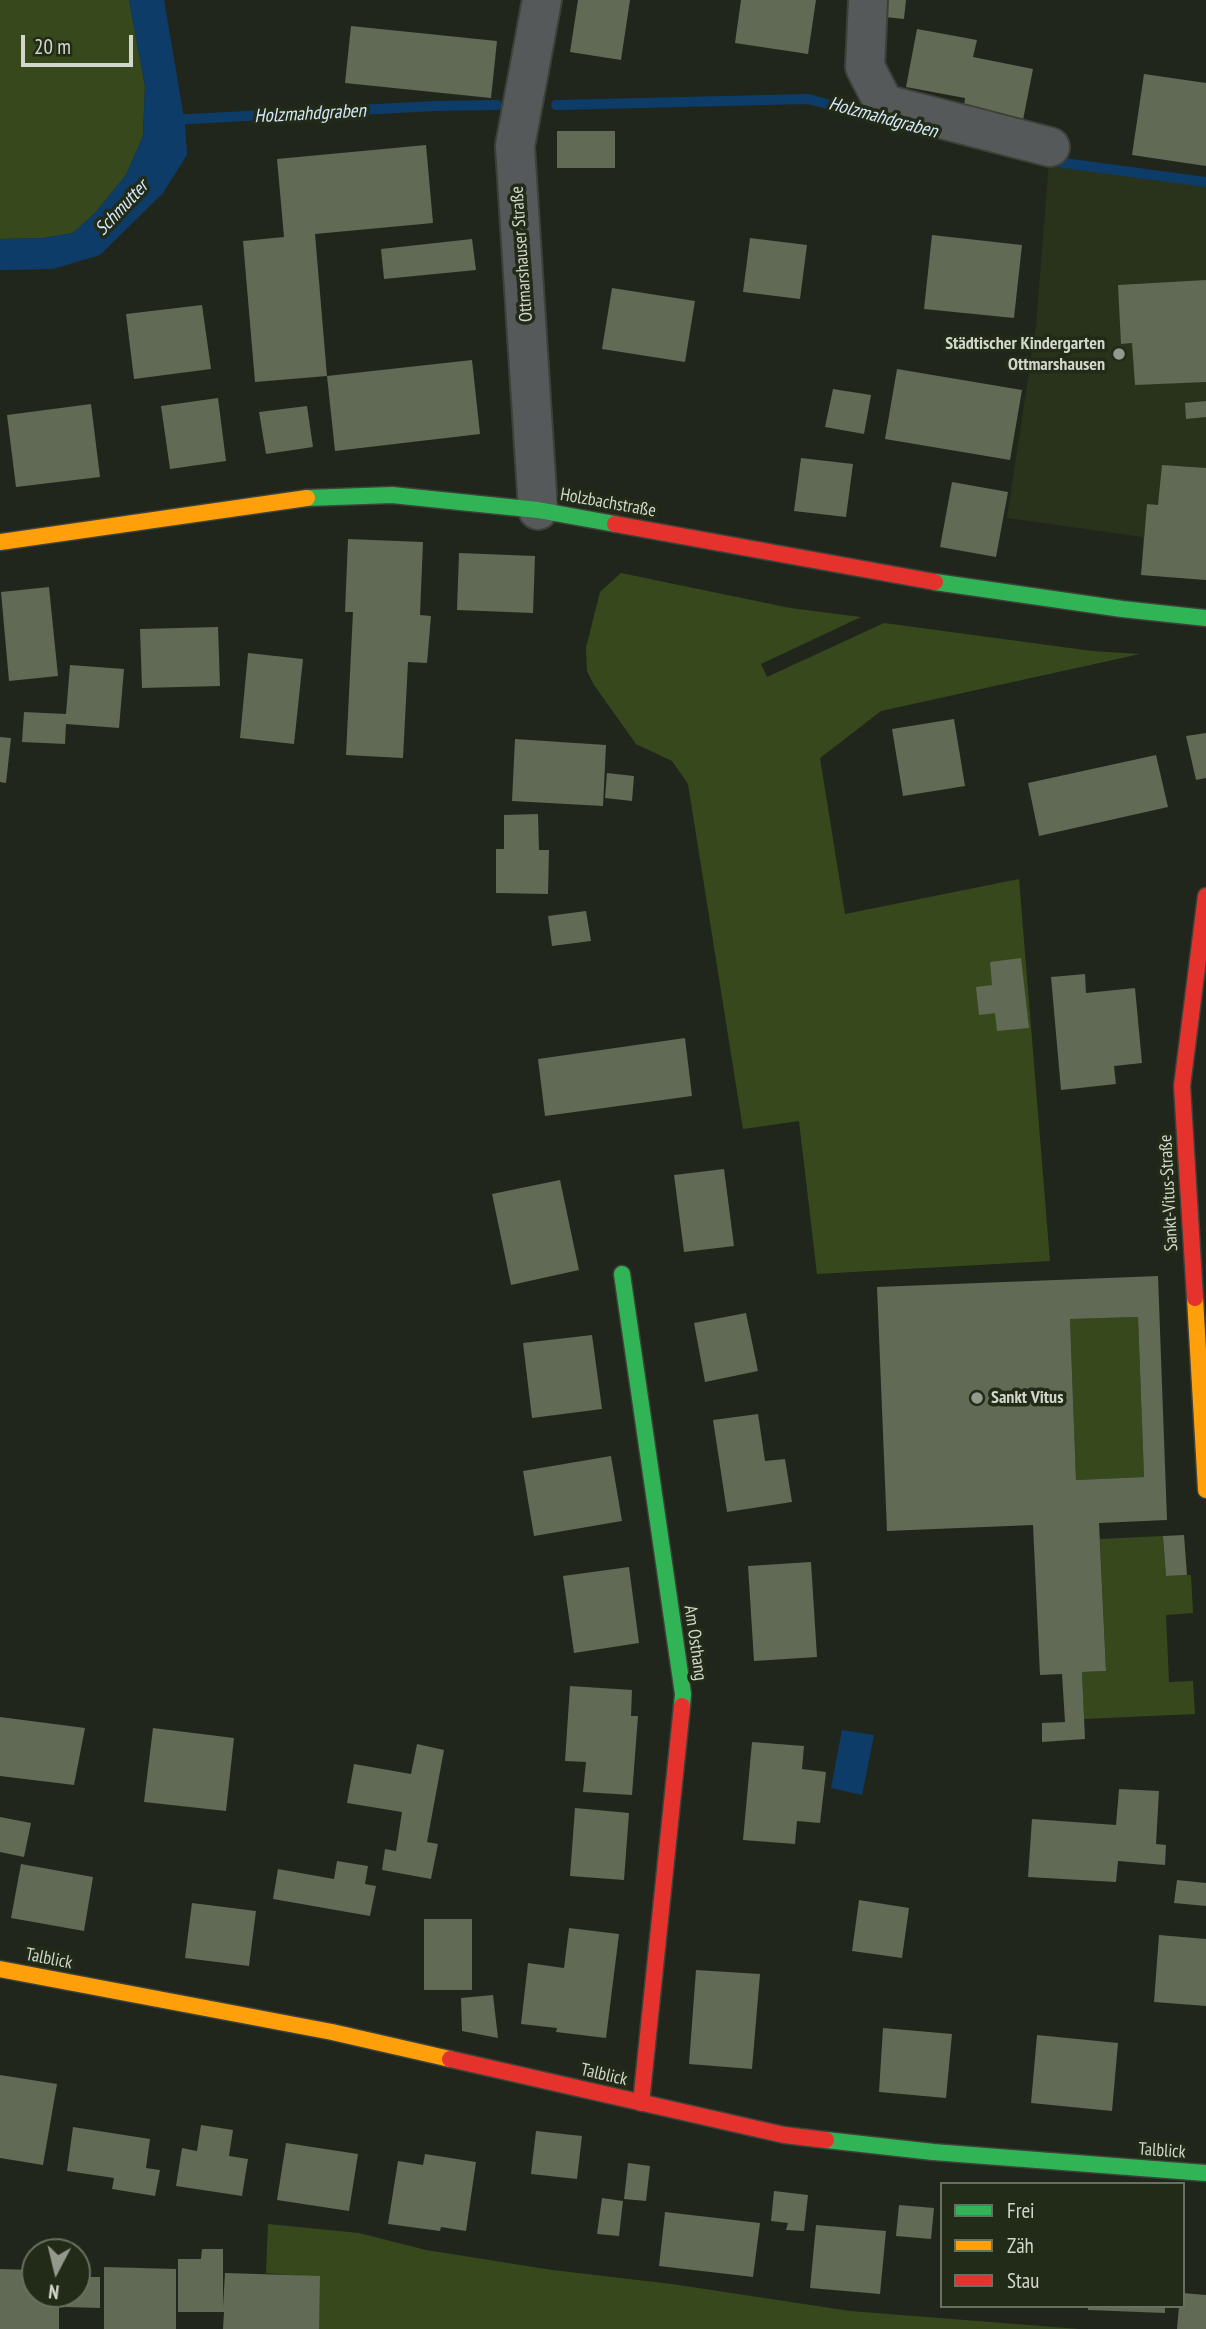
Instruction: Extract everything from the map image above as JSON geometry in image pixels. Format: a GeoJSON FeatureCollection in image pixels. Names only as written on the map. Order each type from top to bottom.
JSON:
{"type":"FeatureCollection","features":[{"type":"Feature","properties":{"kind":"street","name":"Ottmarshauser Straße"},"geometry":{"type":"LineString","coordinates":[[538,510],[515,146],[542,0]]}},
{"type":"Feature","properties":{"kind":"street"},"geometry":{"type":"LineString","coordinates":[[869,0],[865,67],[884,103],[1051,147]]}},
{"type":"Feature","properties":{"kind":"street","name":"Holzbachstraße"},"geometry":{"type":"LineString","coordinates":[[0,542],[300,498],[392,495],[538,510],[889,575],[1122,609],[1206,618]]}},
{"type":"Feature","properties":{"kind":"street","name":"Sankt-Vitus-Straße"},"geometry":{"type":"LineString","coordinates":[[1206,896],[1182,1086],[1206,1490]]}},
{"type":"Feature","properties":{"kind":"street","name":"Am Osthang"},"geometry":{"type":"LineString","coordinates":[[622,1274],[683,1694],[640,2103]]}},
{"type":"Feature","properties":{"kind":"street","name":"Talblick"},"geometry":{"type":"LineString","coordinates":[[0,1969],[358,2038],[784,2135],[933,2152],[1206,2174]]}},
{"type":"Feature","properties":{"kind":"shaded area","name":"Städtischer Kindergarten Ottmarshausen"},"geometry":{"type":"Polygon","coordinates":[[[1049,161],[1206,182],[1206,580],[1141,575],[1143,537],[1007,518],[1036,326],[1049,161]]]}},
{"type":"Feature","properties":{"kind":"green space"},"geometry":{"type":"Polygon","coordinates":[[[0,0],[129,0],[145,86],[143,136],[126,175],[95,213],[73,233],[44,238],[0,239],[0,0]]]}},
{"type":"Feature","properties":{"kind":"green space"},"geometry":{"type":"Polygon","coordinates":[[[621,573],[790,608],[861,617],[761,664],[767,677],[884,623],[1092,651],[1140,654],[881,711],[820,758],[845,914],[1019,879],[1050,1261],[817,1274],[799,1121],[743,1129],[688,784],[672,761],[636,744],[587,671],[586,648],[600,592],[621,573]]]}},
{"type":"Feature","properties":{"kind":"green space"},"geometry":{"type":"Polygon","coordinates":[[[1138,1317],[1144,1477],[1076,1480],[1070,1319],[1138,1317]]]}},
{"type":"Feature","properties":{"kind":"green space"},"geometry":{"type":"Polygon","coordinates":[[[1163,1536],[1166,1576],[1191,1575],[1193,1613],[1166,1615],[1169,1682],[1193,1681],[1195,1714],[1084,1719],[1082,1672],[1106,1671],[1100,1539],[1163,1536]]]}},
{"type":"Feature","properties":{"kind":"green space"},"geometry":{"type":"Polygon","coordinates":[[[268,2224],[359,2233],[426,2250],[850,2311],[1079,2329],[319,2329],[300,2276],[266,2273],[268,2224]]]}},
{"type":"Feature","properties":{"kind":"water","name":"Schmutter"},"geometry":{"type":"Polygon","coordinates":[[[129,0],[164,0],[185,124],[187,155],[163,193],[100,255],[53,269],[0,270],[0,239],[44,238],[73,233],[95,213],[126,175],[143,136],[145,86],[129,0]]]}},
{"type":"Feature","properties":{"kind":"water"},"geometry":{"type":"Polygon","coordinates":[[[842,1730],[874,1735],[862,1795],[831,1788],[842,1730]]]}},
{"type":"Feature","properties":{"kind":"building"},"geometry":{"type":"Polygon","coordinates":[[[578,0],[630,0],[621,60],[570,52],[578,0]]]}},
{"type":"Feature","properties":{"kind":"building"},"geometry":{"type":"Polygon","coordinates":[[[741,0],[816,0],[808,54],[735,43],[741,0]]]}},
{"type":"Feature","properties":{"kind":"building"},"geometry":{"type":"Polygon","coordinates":[[[876,0],[906,0],[904,19],[875,16],[876,0]]]}},
{"type":"Feature","properties":{"kind":"building"},"geometry":{"type":"Polygon","coordinates":[[[351,26],[497,41],[491,98],[345,83],[351,26]]]}},
{"type":"Feature","properties":{"kind":"building"},"geometry":{"type":"Polygon","coordinates":[[[917,29],[977,40],[973,57],[1033,69],[1022,125],[963,114],[965,98],[906,87],[917,29]]]}},
{"type":"Feature","properties":{"kind":"building"},"geometry":{"type":"Polygon","coordinates":[[[1144,74],[1206,83],[1206,166],[1132,155],[1144,74]]]}},
{"type":"Feature","properties":{"kind":"building"},"geometry":{"type":"Polygon","coordinates":[[[557,131],[615,131],[615,168],[557,168],[557,131]]]}},
{"type":"Feature","properties":{"kind":"building"},"geometry":{"type":"Polygon","coordinates":[[[426,145],[433,223],[315,234],[327,376],[255,382],[243,241],[284,237],[277,159],[426,145]]]}},
{"type":"Feature","properties":{"kind":"building"},"geometry":{"type":"Polygon","coordinates":[[[932,235],[1022,245],[1014,318],[924,309],[932,235]]]}},
{"type":"Feature","properties":{"kind":"building"},"geometry":{"type":"Polygon","coordinates":[[[750,238],[807,245],[800,299],[743,292],[750,238]]]}},
{"type":"Feature","properties":{"kind":"building"},"geometry":{"type":"Polygon","coordinates":[[[472,239],[476,270],[384,279],[381,249],[472,239]]]}},
{"type":"Feature","properties":{"kind":"building"},"geometry":{"type":"Polygon","coordinates":[[[1206,280],[1206,382],[1135,385],[1132,343],[1121,344],[1118,285],[1206,280]]]}},
{"type":"Feature","properties":{"kind":"building"},"geometry":{"type":"Polygon","coordinates":[[[612,288],[695,301],[685,362],[602,349],[612,288]]]}},
{"type":"Feature","properties":{"kind":"building"},"geometry":{"type":"Polygon","coordinates":[[[202,305],[211,369],[134,379],[126,314],[202,305]]]}},
{"type":"Feature","properties":{"kind":"building"},"geometry":{"type":"Polygon","coordinates":[[[472,360],[480,434],[335,451],[327,376],[472,360]]]}},
{"type":"Feature","properties":{"kind":"building"},"geometry":{"type":"Polygon","coordinates":[[[897,369],[1022,390],[1010,460],[885,439],[897,369]]]}},
{"type":"Feature","properties":{"kind":"building"},"geometry":{"type":"Polygon","coordinates":[[[833,389],[871,395],[864,434],[825,427],[833,389]]]}},
{"type":"Feature","properties":{"kind":"building"},"geometry":{"type":"Polygon","coordinates":[[[218,398],[226,461],[170,469],[161,406],[218,398]]]}},
{"type":"Feature","properties":{"kind":"building"},"geometry":{"type":"Polygon","coordinates":[[[1206,401],[1206,417],[1186,419],[1185,403],[1206,401]]]}},
{"type":"Feature","properties":{"kind":"building"},"geometry":{"type":"Polygon","coordinates":[[[91,404],[100,477],[16,487],[7,415],[91,404]]]}},
{"type":"Feature","properties":{"kind":"building"},"geometry":{"type":"Polygon","coordinates":[[[307,406],[313,447],[266,454],[259,412],[307,406]]]}},
{"type":"Feature","properties":{"kind":"building"},"geometry":{"type":"Polygon","coordinates":[[[801,458],[853,464],[846,517],[794,511],[801,458]]]}},
{"type":"Feature","properties":{"kind":"building"},"geometry":{"type":"Polygon","coordinates":[[[1162,465],[1206,468],[1206,580],[1141,575],[1147,504],[1158,505],[1162,465]]]}},
{"type":"Feature","properties":{"kind":"building"},"geometry":{"type":"Polygon","coordinates":[[[952,482],[1008,492],[996,557],[940,547],[952,482]]]}},
{"type":"Feature","properties":{"kind":"building"},"geometry":{"type":"Polygon","coordinates":[[[348,539],[423,542],[420,615],[431,616],[427,663],[408,662],[403,758],[346,755],[353,612],[345,612],[348,539]]]}},
{"type":"Feature","properties":{"kind":"building"},"geometry":{"type":"Polygon","coordinates":[[[459,553],[535,556],[533,613],[457,610],[459,553]]]}},
{"type":"Feature","properties":{"kind":"building"},"geometry":{"type":"Polygon","coordinates":[[[49,587],[58,676],[9,681],[1,592],[49,587]]]}},
{"type":"Feature","properties":{"kind":"building"},"geometry":{"type":"Polygon","coordinates":[[[218,627],[220,686],[142,688],[140,629],[218,627]]]}},
{"type":"Feature","properties":{"kind":"building"},"geometry":{"type":"Polygon","coordinates":[[[248,653],[303,659],[294,744],[240,738],[248,653]]]}},
{"type":"Feature","properties":{"kind":"building"},"geometry":{"type":"Polygon","coordinates":[[[70,665],[124,669],[119,728],[66,724],[65,744],[22,742],[24,712],[66,714],[70,665]]]}},
{"type":"Feature","properties":{"kind":"building"},"geometry":{"type":"Polygon","coordinates":[[[954,719],[965,786],[903,796],[892,729],[954,719]]]}},
{"type":"Feature","properties":{"kind":"building"},"geometry":{"type":"Polygon","coordinates":[[[1206,733],[1206,778],[1196,780],[1186,736],[1206,733]]]}},
{"type":"Feature","properties":{"kind":"building"},"geometry":{"type":"Polygon","coordinates":[[[0,737],[11,738],[6,783],[0,782],[0,737]]]}},
{"type":"Feature","properties":{"kind":"building"},"geometry":{"type":"Polygon","coordinates":[[[515,739],[606,745],[603,806],[512,801],[515,739]]]}},
{"type":"Feature","properties":{"kind":"building"},"geometry":{"type":"Polygon","coordinates":[[[1156,755],[1168,807],[1039,836],[1028,783],[1156,755]]]}},
{"type":"Feature","properties":{"kind":"building"},"geometry":{"type":"Polygon","coordinates":[[[607,773],[634,776],[632,801],[605,798],[607,773]]]}},
{"type":"Feature","properties":{"kind":"building"},"geometry":{"type":"Polygon","coordinates":[[[538,814],[539,850],[549,850],[548,894],[496,893],[496,849],[504,849],[504,815],[538,814]]]}},
{"type":"Feature","properties":{"kind":"building"},"geometry":{"type":"Polygon","coordinates":[[[586,911],[591,941],[552,946],[548,916],[586,911]]]}},
{"type":"Feature","properties":{"kind":"building"},"geometry":{"type":"Polygon","coordinates":[[[1021,958],[1029,1028],[997,1031],[995,1013],[979,1015],[976,987],[992,985],[990,962],[1021,958]]]}},
{"type":"Feature","properties":{"kind":"building"},"geometry":{"type":"Polygon","coordinates":[[[1085,974],[1086,993],[1135,988],[1142,1063],[1114,1066],[1116,1084],[1061,1090],[1051,977],[1085,974]]]}},
{"type":"Feature","properties":{"kind":"building"},"geometry":{"type":"Polygon","coordinates":[[[685,1038],[692,1096],[545,1116],[538,1059],[685,1038]]]}},
{"type":"Feature","properties":{"kind":"building"},"geometry":{"type":"Polygon","coordinates":[[[724,1169],[734,1246],[684,1252],[674,1175],[724,1169]]]}},
{"type":"Feature","properties":{"kind":"building"},"geometry":{"type":"Polygon","coordinates":[[[560,1180],[579,1270],[511,1285],[492,1194],[560,1180]]]}},
{"type":"Feature","properties":{"kind":"building","name":"Sankt Vitus"},"geometry":{"type":"Polygon","coordinates":[[[1158,1276],[1167,1520],[1099,1523],[1106,1671],[1082,1672],[1085,1739],[1042,1742],[1042,1723],[1065,1722],[1062,1674],[1040,1675],[1033,1525],[887,1531],[877,1287],[1158,1276]],[[1138,1317],[1070,1319],[1076,1480],[1144,1477],[1138,1317]]]}},
{"type":"Feature","properties":{"kind":"building"},"geometry":{"type":"Polygon","coordinates":[[[746,1313],[758,1371],[705,1382],[694,1323],[746,1313]]]}},
{"type":"Feature","properties":{"kind":"building"},"geometry":{"type":"Polygon","coordinates":[[[592,1335],[602,1409],[532,1418],[523,1343],[592,1335]]]}},
{"type":"Feature","properties":{"kind":"building"},"geometry":{"type":"Polygon","coordinates":[[[758,1414],[765,1461],[785,1459],[792,1502],[727,1512],[713,1420],[758,1414]]]}},
{"type":"Feature","properties":{"kind":"building"},"geometry":{"type":"Polygon","coordinates":[[[611,1456],[622,1521],[534,1536],[523,1471],[611,1456]]]}},
{"type":"Feature","properties":{"kind":"building"},"geometry":{"type":"Polygon","coordinates":[[[1184,1535],[1187,1575],[1166,1576],[1163,1536],[1184,1535]]]}},
{"type":"Feature","properties":{"kind":"building"},"geometry":{"type":"Polygon","coordinates":[[[811,1562],[817,1657],[754,1661],[748,1566],[811,1562]]]}},
{"type":"Feature","properties":{"kind":"building"},"geometry":{"type":"Polygon","coordinates":[[[629,1567],[639,1643],[574,1653],[563,1576],[629,1567]]]}},
{"type":"Feature","properties":{"kind":"building"},"geometry":{"type":"Polygon","coordinates":[[[570,1686],[632,1690],[631,1716],[638,1716],[632,1795],[583,1792],[586,1762],[565,1761],[570,1686]]]}},
{"type":"Feature","properties":{"kind":"building"},"geometry":{"type":"Polygon","coordinates":[[[0,1717],[85,1728],[74,1785],[0,1776],[0,1717]]]}},
{"type":"Feature","properties":{"kind":"building"},"geometry":{"type":"Polygon","coordinates":[[[153,1728],[234,1738],[226,1811],[144,1802],[153,1728]]]}},
{"type":"Feature","properties":{"kind":"building"},"geometry":{"type":"Polygon","coordinates":[[[752,1742],[804,1746],[802,1769],[826,1772],[820,1823],[797,1821],[795,1844],[743,1840],[752,1742]]]}},
{"type":"Feature","properties":{"kind":"building"},"geometry":{"type":"Polygon","coordinates":[[[417,1744],[444,1750],[427,1842],[438,1844],[431,1879],[382,1870],[385,1849],[396,1851],[402,1812],[347,1803],[354,1764],[411,1774],[417,1744]]]}},
{"type":"Feature","properties":{"kind":"building"},"geometry":{"type":"Polygon","coordinates":[[[1119,1789],[1159,1791],[1156,1844],[1166,1845],[1165,1865],[1118,1861],[1116,1882],[1028,1877],[1032,1819],[1116,1825],[1119,1789]]]}},
{"type":"Feature","properties":{"kind":"building"},"geometry":{"type":"Polygon","coordinates":[[[575,1808],[629,1813],[624,1880],[570,1876],[575,1808]]]}},
{"type":"Feature","properties":{"kind":"building"},"geometry":{"type":"Polygon","coordinates":[[[0,1817],[31,1823],[24,1857],[0,1852],[0,1817]]]}},
{"type":"Feature","properties":{"kind":"building"},"geometry":{"type":"Polygon","coordinates":[[[337,1861],[368,1866],[365,1884],[376,1886],[370,1916],[273,1899],[278,1869],[334,1879],[337,1861]]]}},
{"type":"Feature","properties":{"kind":"building"},"geometry":{"type":"Polygon","coordinates":[[[21,1864],[93,1877],[84,1931],[11,1918],[21,1864]]]}},
{"type":"Feature","properties":{"kind":"building"},"geometry":{"type":"Polygon","coordinates":[[[1177,1880],[1206,1883],[1206,1906],[1174,1903],[1177,1880]]]}},
{"type":"Feature","properties":{"kind":"building"},"geometry":{"type":"Polygon","coordinates":[[[859,1900],[909,1908],[902,1958],[852,1951],[859,1900]]]}},
{"type":"Feature","properties":{"kind":"building"},"geometry":{"type":"Polygon","coordinates":[[[192,1903],[256,1911],[249,1966],[185,1958],[192,1903]]]}},
{"type":"Feature","properties":{"kind":"building"},"geometry":{"type":"Polygon","coordinates":[[[424,1919],[472,1919],[472,1990],[424,1990],[424,1919]]]}},
{"type":"Feature","properties":{"kind":"building"},"geometry":{"type":"Polygon","coordinates":[[[569,1928],[619,1934],[606,2038],[556,2032],[557,2028],[521,2024],[528,1963],[564,1968],[569,1928]]]}},
{"type":"Feature","properties":{"kind":"building"},"geometry":{"type":"Polygon","coordinates":[[[1159,1935],[1206,1939],[1206,2006],[1154,2002],[1159,1935]]]}},
{"type":"Feature","properties":{"kind":"building"},"geometry":{"type":"Polygon","coordinates":[[[696,1970],[760,1974],[752,2069],[689,2064],[696,1970]]]}},
{"type":"Feature","properties":{"kind":"building"},"geometry":{"type":"Polygon","coordinates":[[[493,1995],[498,2038],[462,2031],[461,1998],[493,1995]]]}},
{"type":"Feature","properties":{"kind":"building"},"geometry":{"type":"Polygon","coordinates":[[[883,2028],[952,2034],[946,2098],[879,2092],[883,2028]]]}},
{"type":"Feature","properties":{"kind":"building"},"geometry":{"type":"Polygon","coordinates":[[[1037,2035],[1118,2043],[1112,2111],[1031,2103],[1037,2035]]]}},
{"type":"Feature","properties":{"kind":"building"},"geometry":{"type":"Polygon","coordinates":[[[0,2075],[57,2084],[43,2165],[0,2158],[0,2075]]]}},
{"type":"Feature","properties":{"kind":"building"},"geometry":{"type":"Polygon","coordinates":[[[201,2125],[233,2130],[229,2156],[248,2159],[242,2196],[176,2186],[182,2148],[197,2151],[201,2125]]]}},
{"type":"Feature","properties":{"kind":"building"},"geometry":{"type":"Polygon","coordinates":[[[73,2127],[150,2139],[146,2168],[160,2170],[155,2196],[112,2189],[114,2178],[67,2171],[73,2127]]]}},
{"type":"Feature","properties":{"kind":"building"},"geometry":{"type":"Polygon","coordinates":[[[536,2131],[582,2136],[577,2179],[531,2174],[536,2131]]]}},
{"type":"Feature","properties":{"kind":"building"},"geometry":{"type":"Polygon","coordinates":[[[286,2143],[358,2154],[349,2211],[277,2200],[286,2143]]]}},
{"type":"Feature","properties":{"kind":"building"},"geometry":{"type":"Polygon","coordinates":[[[425,2154],[476,2162],[466,2231],[441,2227],[440,2231],[388,2224],[398,2161],[423,2165],[425,2154]]]}},
{"type":"Feature","properties":{"kind":"building"},"geometry":{"type":"Polygon","coordinates":[[[628,2163],[650,2166],[646,2201],[624,2199],[628,2163]]]}},
{"type":"Feature","properties":{"kind":"building"},"geometry":{"type":"Polygon","coordinates":[[[774,2191],[808,2195],[804,2231],[786,2230],[788,2223],[771,2221],[774,2191]]]}},
{"type":"Feature","properties":{"kind":"building"},"geometry":{"type":"Polygon","coordinates":[[[602,2198],[623,2201],[619,2236],[597,2234],[602,2198]]]}},
{"type":"Feature","properties":{"kind":"building"},"geometry":{"type":"Polygon","coordinates":[[[899,2205],[934,2208],[931,2239],[896,2236],[899,2205]]]}},
{"type":"Feature","properties":{"kind":"building"},"geometry":{"type":"Polygon","coordinates":[[[665,2212],[760,2223],[753,2277],[659,2266],[665,2212]]]}},
{"type":"Feature","properties":{"kind":"building"},"geometry":{"type":"Polygon","coordinates":[[[816,2225],[886,2231],[880,2294],[810,2288],[816,2225]]]}},
{"type":"Feature","properties":{"kind":"building"},"geometry":{"type":"Polygon","coordinates":[[[202,2249],[223,2249],[223,2307],[225,2273],[320,2276],[319,2329],[223,2329],[224,2312],[178,2312],[178,2259],[201,2259],[202,2249]]]}},
{"type":"Feature","properties":{"kind":"building"},"geometry":{"type":"Polygon","coordinates":[[[104,2267],[176,2269],[176,2329],[104,2329],[104,2267]]]}},
{"type":"Feature","properties":{"kind":"building"},"geometry":{"type":"Polygon","coordinates":[[[0,2269],[21,2270],[21,2308],[59,2308],[59,2329],[0,2329],[0,2269]]]}},
{"type":"Feature","properties":{"kind":"building"},"geometry":{"type":"Polygon","coordinates":[[[91,2277],[100,2277],[100,2308],[91,2308],[91,2277]]]}},
{"type":"Feature","properties":{"kind":"building"},"geometry":{"type":"Polygon","coordinates":[[[1185,2293],[1206,2295],[1206,2329],[1177,2329],[1179,2308],[1185,2308],[1185,2293]]]}},
{"type":"Feature","properties":{"kind":"building"},"geometry":{"type":"Polygon","coordinates":[[[1165,2308],[1165,2313],[1088,2310],[1165,2308]]]}},
{"type":"Feature","properties":{"kind":"waterway","name":"Holzmahdgraben"},"geometry":{"type":"LineString","coordinates":[[556,105],[808,99],[881,118]]}},
{"type":"Feature","properties":{"kind":"waterway","name":"Holzmahdgraben"},"geometry":{"type":"LineString","coordinates":[[171,120],[497,105]]}},
{"type":"Feature","properties":{"kind":"waterway","name":"Holzmahdgraben"},"geometry":{"type":"LineString","coordinates":[[1049,161],[1206,182]]}},
{"type":"Feature","properties":{"kind":"traffic: fast"},"geometry":{"type":"LineString","coordinates":[[307,498],[392,495],[538,510],[615,524]]}},
{"type":"Feature","properties":{"kind":"traffic: fast"},"geometry":{"type":"LineString","coordinates":[[935,582],[1122,609],[1206,618]]}},
{"type":"Feature","properties":{"kind":"traffic: fast"},"geometry":{"type":"LineString","coordinates":[[622,1274],[683,1694],[682,1706]]}},
{"type":"Feature","properties":{"kind":"traffic: fast"},"geometry":{"type":"LineString","coordinates":[[826,2140],[933,2152],[1206,2173]]}},
{"type":"Feature","properties":{"kind":"traffic: slow"},"geometry":{"type":"LineString","coordinates":[[0,542],[307,498]]}},
{"type":"Feature","properties":{"kind":"traffic: slow"},"geometry":{"type":"LineString","coordinates":[[1195,1298],[1206,1490]]}},
{"type":"Feature","properties":{"kind":"traffic: slow"},"geometry":{"type":"LineString","coordinates":[[0,1969],[332,2032],[450,2059]]}},
{"type":"Feature","properties":{"kind":"traffic: jam"},"geometry":{"type":"LineString","coordinates":[[615,524],[935,582]]}},
{"type":"Feature","properties":{"kind":"traffic: jam"},"geometry":{"type":"LineString","coordinates":[[1195,1298],[1182,1086],[1206,896]]}},
{"type":"Feature","properties":{"kind":"traffic: jam"},"geometry":{"type":"LineString","coordinates":[[641,2103],[682,1706]]}},
{"type":"Feature","properties":{"kind":"traffic: jam"},"geometry":{"type":"LineString","coordinates":[[450,2059],[784,2135],[826,2140]]}},
{"type":"Feature","properties":{"kind":"place","name":"Städtischer Kindergarten Ottmarshausen"},"geometry":{"type":"Point","coordinates":[1119,354]}},
{"type":"Feature","properties":{"kind":"place","name":"Sankt Vitus"},"geometry":{"type":"Point","coordinates":[977,1398]}}]}
